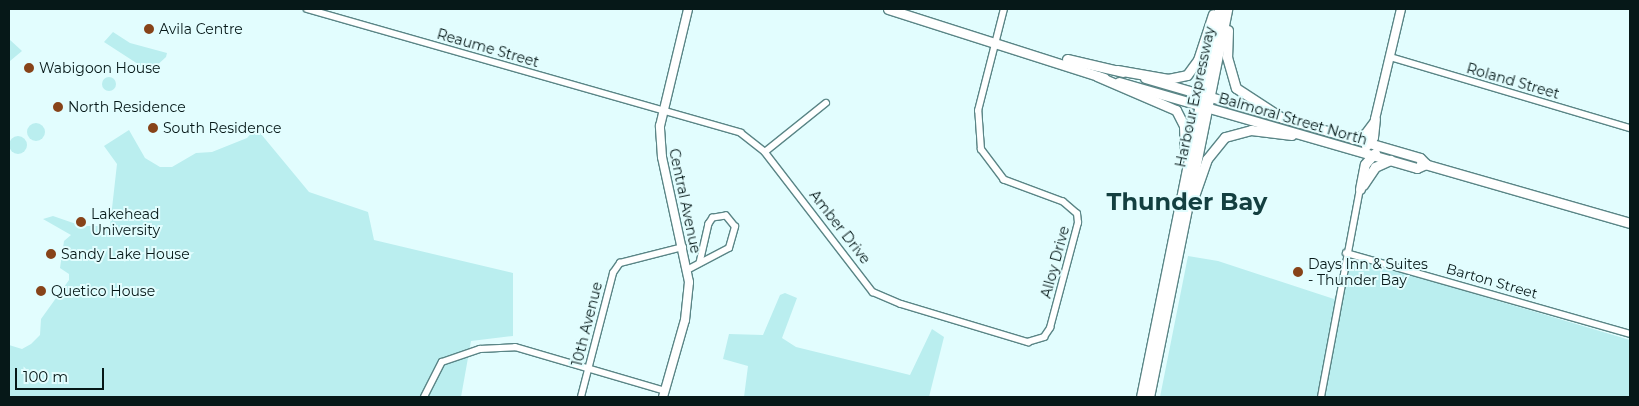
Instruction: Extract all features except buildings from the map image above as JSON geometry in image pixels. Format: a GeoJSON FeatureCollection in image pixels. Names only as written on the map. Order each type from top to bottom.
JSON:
{"type":"FeatureCollection","features":[{"type":"Feature","properties":{"kind":"main road","name":"Balmoral Street North"},"geometry":{"type":"LineString","coordinates":[[888,9],[1040,53],[1116,70],[1370,144],[1426,164],[1630,222]]}},
{"type":"Feature","properties":{"kind":"main road"},"geometry":{"type":"LineString","coordinates":[[1116,70],[1168,78],[1187,75],[1198,60],[1215,9]]}},
{"type":"Feature","properties":{"kind":"main road","name":"Harbour Expressway"},"geometry":{"type":"LineString","coordinates":[[1149,397],[1180,240],[1219,9]]}},
{"type":"Feature","properties":{"kind":"main road"},"geometry":{"type":"LineString","coordinates":[[1229,9],[1227,57],[1232,80],[1248,98],[1282,118]]}},
{"type":"Feature","properties":{"kind":"main road","name":"Harbour Expressway"},"geometry":{"type":"LineString","coordinates":[[1205,96],[1229,9]]}},
{"type":"Feature","properties":{"kind":"main road","name":"Balmoral Street North"},"geometry":{"type":"LineString","coordinates":[[1040,53],[1097,76],[1292,135],[1416,168],[1426,164]]}},
{"type":"Feature","properties":{"kind":"main road"},"geometry":{"type":"LineString","coordinates":[[1097,76],[1176,110],[1184,126],[1185,174]]}},
{"type":"Feature","properties":{"kind":"main road","name":"Harbour Expressway"},"geometry":{"type":"LineString","coordinates":[[1141,397],[1185,174],[1203,107]]}},
{"type":"Feature","properties":{"kind":"main road"},"geometry":{"type":"LineString","coordinates":[[1353,139],[1365,134],[1375,119]]}},
{"type":"Feature","properties":{"kind":"main road"},"geometry":{"type":"LineString","coordinates":[[1312,140],[1355,148],[1370,144],[1375,119]]}},
{"type":"Feature","properties":{"kind":"main road"},"geometry":{"type":"LineString","coordinates":[[1180,240],[1206,160],[1219,141],[1242,131],[1292,135]]}},
{"type":"Feature","properties":{"kind":"main road"},"geometry":{"type":"LineString","coordinates":[[1360,189],[1370,155],[1380,152],[1426,164]]}},
{"type":"Feature","properties":{"kind":"main road"},"geometry":{"type":"LineString","coordinates":[[1360,189],[1375,167],[1390,160]]}},
{"type":"Feature","properties":{"kind":"street","name":"Reaume Street"},"geometry":{"type":"LineString","coordinates":[[307,9],[662,110]]}},
{"type":"Feature","properties":{"kind":"street","name":"Central Avenue"},"geometry":{"type":"LineString","coordinates":[[664,394],[686,314],[687,270],[662,157],[662,110],[688,9]]}},
{"type":"Feature","properties":{"kind":"street","name":"Alloy Drive"},"geometry":{"type":"LineString","coordinates":[[1004,9],[978,111],[981,150],[1004,180],[1063,202],[1077,214],[1078,223],[1050,328],[1036,340],[1012,337]]}},
{"type":"Feature","properties":{"kind":"street"},"geometry":{"type":"LineString","coordinates":[[1375,119],[1400,9]]}},
{"type":"Feature","properties":{"kind":"street","name":"Roland Street"},"geometry":{"type":"LineString","coordinates":[[1390,57],[1630,128]]}},
{"type":"Feature","properties":{"kind":"street"},"geometry":{"type":"LineString","coordinates":[[765,152],[826,103]]}},
{"type":"Feature","properties":{"kind":"street","name":"Amber Drive"},"geometry":{"type":"LineString","coordinates":[[662,110],[741,133],[765,152],[874,292],[901,304],[1012,337]]}},
{"type":"Feature","properties":{"kind":"street"},"geometry":{"type":"LineString","coordinates":[[1321,397],[1346,253],[1360,189]]}},
{"type":"Feature","properties":{"kind":"street"},"geometry":{"type":"LineString","coordinates":[[687,270],[729,248],[735,227],[726,216],[713,218],[709,224],[700,262]]}},
{"type":"Feature","properties":{"kind":"street","name":"10th Avenue"},"geometry":{"type":"LineString","coordinates":[[581,397],[613,274],[620,263],[683,247]]}},
{"type":"Feature","properties":{"kind":"street","name":"Barton Street"},"geometry":{"type":"LineString","coordinates":[[1346,253],[1630,334]]}},
{"type":"Feature","properties":{"kind":"street"},"geometry":{"type":"LineString","coordinates":[[424,397],[442,362],[480,349],[515,347],[589,368],[664,394]]}},
{"type":"Feature","properties":{"kind":"shaded area"},"geometry":{"type":"Polygon","coordinates":[[[113,32],[130,43],[167,53],[166,57],[154,68],[141,66],[104,42],[113,32]]]}},
{"type":"Feature","properties":{"kind":"shaded area"},"geometry":{"type":"Polygon","coordinates":[[[9,39],[22,51],[10,61],[9,61],[9,39]]]}},
{"type":"Feature","properties":{"kind":"shaded area"},"geometry":{"type":"Polygon","coordinates":[[[106,77],[112,77],[116,84],[112,91],[106,91],[102,87],[102,81],[106,77]]]}},
{"type":"Feature","properties":{"kind":"shaded area"},"geometry":{"type":"Polygon","coordinates":[[[36,123],[42,126],[45,132],[42,138],[36,141],[30,138],[27,132],[30,126],[36,123]]]}},
{"type":"Feature","properties":{"kind":"shaded area"},"geometry":{"type":"Polygon","coordinates":[[[256,128],[309,192],[368,212],[374,240],[513,273],[513,336],[471,341],[461,397],[9,397],[9,345],[22,349],[31,344],[40,335],[41,319],[69,280],[69,274],[60,268],[64,241],[71,235],[43,219],[53,216],[82,226],[110,226],[117,164],[104,146],[129,130],[145,158],[160,167],[172,167],[196,153],[212,152],[247,138],[256,128]]]}},
{"type":"Feature","properties":{"kind":"shaded area"},"geometry":{"type":"Polygon","coordinates":[[[18,136],[24,139],[27,145],[24,151],[18,154],[12,151],[9,145],[12,139],[18,136]]]}},
{"type":"Feature","properties":{"kind":"shaded area"},"geometry":{"type":"Polygon","coordinates":[[[1188,256],[1218,261],[1334,299],[1353,261],[1374,264],[1630,340],[1630,397],[1160,397],[1188,256]]]}},
{"type":"Feature","properties":{"kind":"shaded area"},"geometry":{"type":"Polygon","coordinates":[[[785,293],[797,298],[782,338],[796,347],[910,375],[932,329],[944,337],[929,397],[744,397],[748,366],[723,359],[729,334],[763,335],[780,295],[785,293]]]}},
{"type":"Feature","properties":{"kind":"place","name":"Avila Centre"},"geometry":{"type":"Point","coordinates":[149,29]}},
{"type":"Feature","properties":{"kind":"place","name":"Wabigoon House"},"geometry":{"type":"Point","coordinates":[29,68]}},
{"type":"Feature","properties":{"kind":"place","name":"North Residence"},"geometry":{"type":"Point","coordinates":[58,107]}},
{"type":"Feature","properties":{"kind":"place","name":"South Residence"},"geometry":{"type":"Point","coordinates":[153,128]}},
{"type":"Feature","properties":{"kind":"place","name":"Lakehead University"},"geometry":{"type":"Point","coordinates":[81,222]}},
{"type":"Feature","properties":{"kind":"place","name":"Sandy Lake House"},"geometry":{"type":"Point","coordinates":[51,254]}},
{"type":"Feature","properties":{"kind":"place","name":"Days Inn & Suites - Thunder Bay"},"geometry":{"type":"Point","coordinates":[1298,272]}},
{"type":"Feature","properties":{"kind":"place","name":"Quetico House"},"geometry":{"type":"Point","coordinates":[41,291]}},
{"type":"Feature","properties":{"kind":"district","name":"Thunder Bay"},"geometry":{"type":"Point","coordinates":[1187,202]}}]}
